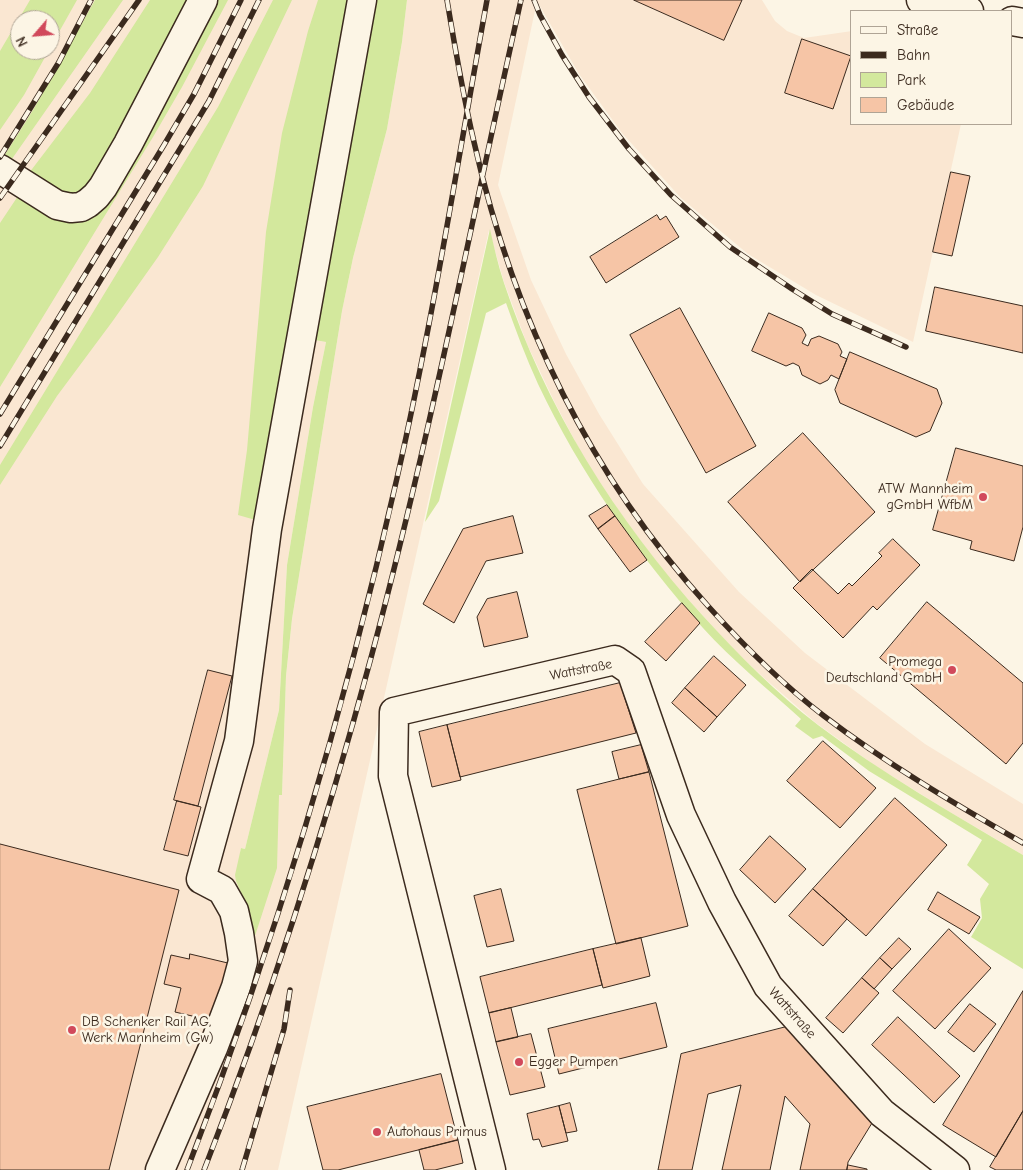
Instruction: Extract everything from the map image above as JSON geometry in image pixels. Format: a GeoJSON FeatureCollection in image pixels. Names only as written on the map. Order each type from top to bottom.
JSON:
{"type":"FeatureCollection","features":[{"type":"Feature","properties":{"kind":"street"},"geometry":{"type":"LineString","coordinates":[[0,170],[57,204],[71,208],[81,207],[88,203],[103,187],[128,144],[203,0]]}},
{"type":"Feature","properties":{"kind":"street"},"geometry":{"type":"LineString","coordinates":[[160,1170],[213,1048],[236,986],[243,961],[240,933],[234,911],[222,890],[201,879],[239,741],[267,529],[362,0]]}},
{"type":"Feature","properties":{"kind":"street"},"geometry":{"type":"LineString","coordinates":[[921,0],[964,10]]}},
{"type":"Feature","properties":{"kind":"street","name":"Wattstraße"},"geometry":{"type":"LineString","coordinates":[[492,1170],[393,776],[394,712],[615,660],[631,671],[681,814],[722,902],[768,986],[808,1016],[882,1113],[955,1170]]}},
{"type":"Feature","properties":{"kind":"shaded area"},"geometry":{"type":"Polygon","coordinates":[[[0,0],[370,0],[309,339],[326,342],[313,407],[287,565],[279,710],[245,849],[241,848],[236,881],[251,917],[252,940],[279,795],[282,795],[286,676],[292,619],[342,311],[353,258],[387,129],[407,0],[762,0],[775,21],[787,31],[804,38],[850,31],[850,125],[961,125],[913,342],[816,295],[748,254],[681,198],[622,133],[579,74],[537,1],[498,185],[531,280],[566,354],[599,414],[643,484],[739,592],[805,653],[925,744],[1023,804],[1023,855],[874,765],[816,723],[733,649],[668,577],[625,520],[585,460],[555,403],[527,344],[504,282],[489,230],[278,1170],[0,1170],[0,0]]]}},
{"type":"Feature","properties":{"kind":"green space"},"geometry":{"type":"Polygon","coordinates":[[[30,0],[77,0],[60,30],[60,10],[24,10],[30,0]]]}},
{"type":"Feature","properties":{"kind":"green space"},"geometry":{"type":"Polygon","coordinates":[[[95,0],[123,0],[7,166],[1,161],[33,110],[95,0]]]}},
{"type":"Feature","properties":{"kind":"green space"},"geometry":{"type":"Polygon","coordinates":[[[150,0],[196,0],[96,181],[69,197],[26,177],[90,93],[150,0]]]}},
{"type":"Feature","properties":{"kind":"green space"},"geometry":{"type":"Polygon","coordinates":[[[211,0],[228,0],[153,137],[0,387],[0,223],[18,196],[69,222],[75,223],[89,220],[97,214],[211,0]]]}},
{"type":"Feature","properties":{"kind":"green space"},"geometry":{"type":"Polygon","coordinates":[[[273,0],[292,0],[203,186],[158,257],[57,396],[0,485],[0,465],[218,107],[273,0]]]}},
{"type":"Feature","properties":{"kind":"green space"},"geometry":{"type":"Polygon","coordinates":[[[318,0],[355,0],[259,521],[238,515],[247,450],[266,232],[282,133],[308,31],[318,0]]]}},
{"type":"Feature","properties":{"kind":"green space"},"geometry":{"type":"Polygon","coordinates":[[[370,0],[407,0],[387,129],[353,258],[342,311],[292,619],[286,676],[282,795],[279,795],[277,868],[253,942],[251,917],[235,875],[241,848],[245,849],[279,710],[287,565],[313,407],[326,342],[309,339],[370,0]]]}},
{"type":"Feature","properties":{"kind":"green space"},"geometry":{"type":"Polygon","coordinates":[[[10,34],[10,60],[43,60],[24,95],[0,130],[0,51],[10,34]]]}},
{"type":"Feature","properties":{"kind":"green space"},"geometry":{"type":"Polygon","coordinates":[[[490,229],[502,276],[521,329],[540,374],[562,418],[586,460],[613,501],[641,541],[672,580],[744,659],[787,700],[818,725],[893,777],[1023,855],[1023,969],[971,937],[982,918],[980,899],[989,884],[967,865],[982,840],[869,771],[822,736],[813,739],[795,726],[801,719],[738,663],[703,628],[633,542],[572,449],[538,384],[506,303],[486,313],[439,501],[425,522],[490,229]]]}},
{"type":"Feature","properties":{"kind":"building"},"geometry":{"type":"Polygon","coordinates":[[[634,0],[742,0],[724,40],[634,0]]]}},
{"type":"Feature","properties":{"kind":"building"},"geometry":{"type":"Polygon","coordinates":[[[802,39],[850,56],[833,109],[785,93],[802,39]]]}},
{"type":"Feature","properties":{"kind":"building"},"geometry":{"type":"Polygon","coordinates":[[[951,172],[970,176],[952,256],[933,252],[951,172]]]}},
{"type":"Feature","properties":{"kind":"building"},"geometry":{"type":"Polygon","coordinates":[[[657,215],[660,220],[666,216],[679,237],[606,283],[590,257],[657,215]]]}},
{"type":"Feature","properties":{"kind":"building"},"geometry":{"type":"Polygon","coordinates":[[[935,287],[1023,306],[1023,353],[926,331],[935,287]]]}},
{"type":"Feature","properties":{"kind":"building"},"geometry":{"type":"Polygon","coordinates":[[[680,308],[756,446],[706,473],[630,335],[680,308]]]}},
{"type":"Feature","properties":{"kind":"building"},"geometry":{"type":"Polygon","coordinates":[[[769,313],[802,328],[806,335],[802,343],[808,346],[811,339],[819,336],[838,344],[842,352],[840,356],[847,359],[839,379],[831,375],[828,380],[820,384],[802,375],[799,366],[793,363],[786,366],[752,351],[769,313]]]}},
{"type":"Feature","properties":{"kind":"building"},"geometry":{"type":"Polygon","coordinates":[[[850,352],[937,389],[942,403],[930,431],[916,437],[840,403],[835,390],[850,352]]]}},
{"type":"Feature","properties":{"kind":"building"},"geometry":{"type":"Polygon","coordinates":[[[803,433],[875,512],[800,582],[728,502],[803,433]]]}},
{"type":"Feature","properties":{"kind":"building","name":"ATW Mannheim gGmbH WfbM"},"geometry":{"type":"Polygon","coordinates":[[[956,448],[1023,466],[1023,527],[1014,561],[970,549],[972,541],[933,530],[956,448]]]}},
{"type":"Feature","properties":{"kind":"building"},"geometry":{"type":"Polygon","coordinates":[[[607,505],[615,516],[598,529],[589,516],[607,505]]]}},
{"type":"Feature","properties":{"kind":"building"},"geometry":{"type":"Polygon","coordinates":[[[513,516],[523,553],[486,561],[454,623],[423,604],[463,529],[513,516]]]}},
{"type":"Feature","properties":{"kind":"building"},"geometry":{"type":"Polygon","coordinates":[[[615,516],[647,560],[630,572],[598,529],[615,516]]]}},
{"type":"Feature","properties":{"kind":"building"},"geometry":{"type":"Polygon","coordinates":[[[893,539],[920,565],[877,610],[873,606],[843,638],[793,588],[812,569],[838,594],[849,583],[852,586],[882,556],[879,553],[893,539]]]}},
{"type":"Feature","properties":{"kind":"building"},"geometry":{"type":"Polygon","coordinates":[[[517,592],[528,637],[484,647],[477,617],[487,599],[517,592]]]}},
{"type":"Feature","properties":{"kind":"building","name":"Promega Deutschland GmbH"},"geometry":{"type":"Polygon","coordinates":[[[927,602],[1023,683],[1023,743],[1006,764],[880,658],[927,602]]]}},
{"type":"Feature","properties":{"kind":"building"},"geometry":{"type":"Polygon","coordinates":[[[682,603],[700,623],[666,661],[645,642],[682,603]]]}},
{"type":"Feature","properties":{"kind":"building"},"geometry":{"type":"Polygon","coordinates":[[[714,656],[746,685],[717,717],[685,688],[714,656]]]}},
{"type":"Feature","properties":{"kind":"building"},"geometry":{"type":"Polygon","coordinates":[[[208,670],[232,676],[198,806],[174,800],[208,670]]]}},
{"type":"Feature","properties":{"kind":"building"},"geometry":{"type":"Polygon","coordinates":[[[620,683],[636,733],[460,777],[447,725],[620,683]]]}},
{"type":"Feature","properties":{"kind":"building"},"geometry":{"type":"Polygon","coordinates":[[[685,688],[717,717],[704,732],[672,703],[685,688]]]}},
{"type":"Feature","properties":{"kind":"building"},"geometry":{"type":"Polygon","coordinates":[[[447,725],[461,780],[432,787],[419,732],[447,725]]]}},
{"type":"Feature","properties":{"kind":"building"},"geometry":{"type":"Polygon","coordinates":[[[823,741],[876,788],[840,828],[787,781],[823,741]]]}},
{"type":"Feature","properties":{"kind":"building"},"geometry":{"type":"Polygon","coordinates":[[[641,745],[649,772],[619,779],[612,752],[641,745]]]}},
{"type":"Feature","properties":{"kind":"building"},"geometry":{"type":"Polygon","coordinates":[[[649,772],[688,926],[616,944],[577,790],[649,772]]]}},
{"type":"Feature","properties":{"kind":"building"},"geometry":{"type":"Polygon","coordinates":[[[895,798],[947,845],[866,936],[813,889],[895,798]]]}},
{"type":"Feature","properties":{"kind":"building"},"geometry":{"type":"Polygon","coordinates":[[[177,801],[201,807],[188,856],[164,850],[177,801]]]}},
{"type":"Feature","properties":{"kind":"building"},"geometry":{"type":"Polygon","coordinates":[[[770,836],[806,869],[775,903],[740,870],[770,836]]]}},
{"type":"Feature","properties":{"kind":"building","name":"DB Schenker Rail AG, Werk Mannheim (Gw)"},"geometry":{"type":"Polygon","coordinates":[[[0,844],[179,890],[109,1170],[0,1170],[0,844]]]}},
{"type":"Feature","properties":{"kind":"building"},"geometry":{"type":"Polygon","coordinates":[[[501,889],[514,941],[487,947],[474,896],[501,889]]]}},
{"type":"Feature","properties":{"kind":"building"},"geometry":{"type":"Polygon","coordinates":[[[813,889],[847,919],[823,946],[789,916],[813,889]]]}},
{"type":"Feature","properties":{"kind":"building"},"geometry":{"type":"Polygon","coordinates":[[[938,892],[980,917],[969,934],[928,910],[938,892]]]}},
{"type":"Feature","properties":{"kind":"building"},"geometry":{"type":"Polygon","coordinates":[[[949,929],[991,968],[935,1029],[893,991],[949,929]]]}},
{"type":"Feature","properties":{"kind":"building"},"geometry":{"type":"Polygon","coordinates":[[[641,938],[650,976],[603,988],[593,949],[641,938]]]}},
{"type":"Feature","properties":{"kind":"building"},"geometry":{"type":"Polygon","coordinates":[[[899,938],[911,949],[892,969],[880,958],[899,938]]]}},
{"type":"Feature","properties":{"kind":"building"},"geometry":{"type":"Polygon","coordinates":[[[593,949],[602,985],[489,1013],[480,977],[593,949]]]}},
{"type":"Feature","properties":{"kind":"building"},"geometry":{"type":"Polygon","coordinates":[[[190,954],[232,964],[218,1022],[175,1012],[181,988],[164,984],[171,955],[189,959],[190,954]]]}},
{"type":"Feature","properties":{"kind":"building"},"geometry":{"type":"Polygon","coordinates":[[[880,958],[892,969],[874,989],[862,978],[880,958]]]}},
{"type":"Feature","properties":{"kind":"building"},"geometry":{"type":"Polygon","coordinates":[[[862,978],[879,993],[843,1033],[826,1018],[862,978]]]}},
{"type":"Feature","properties":{"kind":"building"},"geometry":{"type":"Polygon","coordinates":[[[1023,991],[1023,1111],[996,1157],[943,1125],[1023,991]]]}},
{"type":"Feature","properties":{"kind":"building"},"geometry":{"type":"Polygon","coordinates":[[[656,1003],[667,1047],[559,1074],[548,1029],[656,1003]]]}},
{"type":"Feature","properties":{"kind":"building"},"geometry":{"type":"Polygon","coordinates":[[[970,1004],[996,1024],[974,1052],[948,1032],[970,1004]]]}},
{"type":"Feature","properties":{"kind":"building"},"geometry":{"type":"Polygon","coordinates":[[[511,1008],[518,1037],[496,1042],[489,1013],[511,1008]]]}},
{"type":"Feature","properties":{"kind":"building"},"geometry":{"type":"Polygon","coordinates":[[[898,1017],[960,1076],[934,1103],[872,1045],[898,1017]]]}},
{"type":"Feature","properties":{"kind":"building"},"geometry":{"type":"Polygon","coordinates":[[[786,1027],[872,1123],[848,1162],[847,1170],[800,1170],[810,1124],[785,1096],[770,1170],[722,1170],[741,1085],[708,1094],[692,1170],[658,1170],[681,1054],[786,1027]]]}},
{"type":"Feature","properties":{"kind":"building"},"geometry":{"type":"Polygon","coordinates":[[[531,1034],[545,1087],[510,1095],[496,1042],[531,1034]]]}},
{"type":"Feature","properties":{"kind":"building"},"geometry":{"type":"Polygon","coordinates":[[[441,1074],[458,1140],[338,1170],[323,1170],[307,1107],[441,1074]]]}},
{"type":"Feature","properties":{"kind":"building"},"geometry":{"type":"Polygon","coordinates":[[[570,1103],[577,1131],[566,1133],[559,1106],[570,1103]]]}},
{"type":"Feature","properties":{"kind":"building"},"geometry":{"type":"Polygon","coordinates":[[[559,1106],[568,1141],[542,1147],[539,1139],[533,1140],[527,1114],[559,1106]]]}},
{"type":"Feature","properties":{"kind":"building"},"geometry":{"type":"Polygon","coordinates":[[[1023,1111],[1023,1170],[996,1170],[990,1167],[1023,1111]]]}},
{"type":"Feature","properties":{"kind":"building"},"geometry":{"type":"Polygon","coordinates":[[[458,1140],[463,1163],[435,1170],[424,1170],[419,1150],[458,1140]]]}},
{"type":"Feature","properties":{"kind":"building"},"geometry":{"type":"Polygon","coordinates":[[[848,1165],[867,1169],[867,1170],[847,1170],[848,1165]]]}},
{"type":"Feature","properties":{"kind":"railway"},"geometry":{"type":"LineString","coordinates":[[0,157],[59,62],[91,0]]}},
{"type":"Feature","properties":{"kind":"railway"},"geometry":{"type":"LineString","coordinates":[[0,198],[139,0]]}},
{"type":"Feature","properties":{"kind":"railway"},"geometry":{"type":"LineString","coordinates":[[0,414],[194,94],[241,0]]}},
{"type":"Feature","properties":{"kind":"railway"},"geometry":{"type":"LineString","coordinates":[[0,446],[209,101],[259,0]]}},
{"type":"Feature","properties":{"kind":"railway"},"geometry":{"type":"LineString","coordinates":[[447,0],[474,142],[490,206],[510,269],[534,330],[561,389],[592,447],[626,502],[665,555],[708,606],[749,650],[793,691],[848,734],[897,767],[1023,843]]}},
{"type":"Feature","properties":{"kind":"railway"},"geometry":{"type":"LineString","coordinates":[[187,1170],[219,1085],[278,914],[305,828],[354,654],[410,419],[445,239],[487,0]]}},
{"type":"Feature","properties":{"kind":"railway"},"geometry":{"type":"LineString","coordinates":[[204,1170],[274,979],[316,850],[372,654],[432,410],[521,0]]}},
{"type":"Feature","properties":{"kind":"railway"},"geometry":{"type":"LineString","coordinates":[[534,0],[562,55],[589,97],[629,149],[671,195],[730,247],[792,289],[832,314],[906,347]]}},
{"type":"Feature","properties":{"kind":"railway"},"geometry":{"type":"LineString","coordinates":[[242,1170],[284,1029],[290,990]]}},
{"type":"Feature","properties":{"kind":"place","name":"ATW Mannheim gGmbH WfbM"},"geometry":{"type":"Point","coordinates":[983,497]}},
{"type":"Feature","properties":{"kind":"place","name":"Promega Deutschland GmbH"},"geometry":{"type":"Point","coordinates":[952,670]}},
{"type":"Feature","properties":{"kind":"place","name":"DB Schenker Rail AG, Werk Mannheim (Gw)"},"geometry":{"type":"Point","coordinates":[72,1030]}},
{"type":"Feature","properties":{"kind":"place","name":"Egger Pumpen"},"geometry":{"type":"Point","coordinates":[519,1062]}},
{"type":"Feature","properties":{"kind":"place","name":"Autohaus Primus"},"geometry":{"type":"Point","coordinates":[377,1132]}}]}
